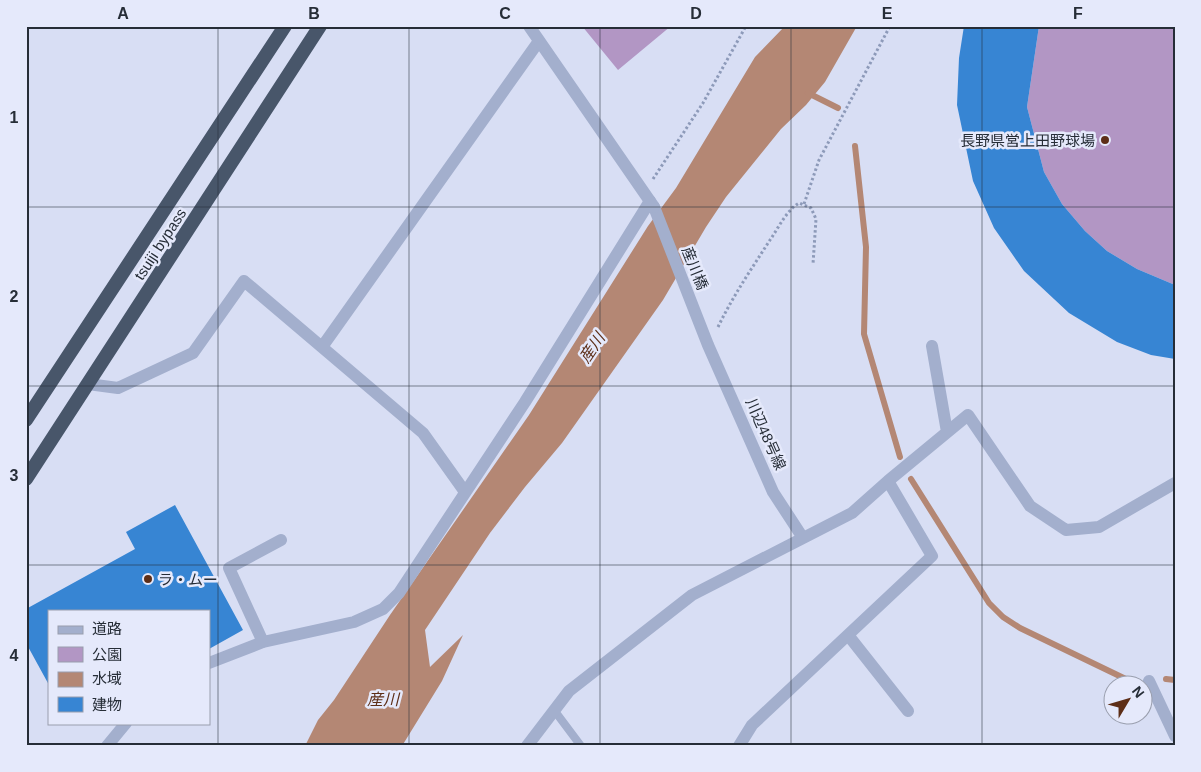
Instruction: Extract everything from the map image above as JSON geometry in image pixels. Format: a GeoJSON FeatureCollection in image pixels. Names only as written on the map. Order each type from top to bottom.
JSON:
{"type":"FeatureCollection","features":[{"type":"Feature","properties":{"kind":"highway","name":"tsuiji bypass"},"geometry":{"type":"LineString","coordinates":[[26,420],[285,26]]}},
{"type":"Feature","properties":{"kind":"highway","name":"tsuiji bypass"},"geometry":{"type":"LineString","coordinates":[[26,479],[320,26]]}},
{"type":"Feature","properties":{"kind":"street"},"geometry":{"type":"LineString","coordinates":[[210,663],[262,642],[354,622],[383,609],[399,593],[525,402],[649,200],[529,26]]}},
{"type":"Feature","properties":{"kind":"street"},"geometry":{"type":"LineString","coordinates":[[322,347],[539,41]]}},
{"type":"Feature","properties":{"kind":"street","name":"産川橋"},"geometry":{"type":"LineString","coordinates":[[649,200],[707,343]]}},
{"type":"Feature","properties":{"kind":"street"},"geometry":{"type":"LineString","coordinates":[[88,384],[118,388],[193,353],[244,281],[423,434],[465,492]]}},
{"type":"Feature","properties":{"kind":"street","name":"川辺48号線"},"geometry":{"type":"LineString","coordinates":[[707,343],[773,492],[803,538]]}},
{"type":"Feature","properties":{"kind":"street"},"geometry":{"type":"LineString","coordinates":[[932,346],[947,432]]}},
{"type":"Feature","properties":{"kind":"street"},"geometry":{"type":"LineString","coordinates":[[527,746],[569,691],[692,595],[852,513],[968,415],[1030,506],[1066,530],[1099,527],[1175,483]]}},
{"type":"Feature","properties":{"kind":"street"},"geometry":{"type":"LineString","coordinates":[[739,746],[752,725],[932,556],[888,481]]}},
{"type":"Feature","properties":{"kind":"street"},"geometry":{"type":"LineString","coordinates":[[262,642],[229,568],[281,540]]}},
{"type":"Feature","properties":{"kind":"street"},"geometry":{"type":"LineString","coordinates":[[848,634],[908,711]]}},
{"type":"Feature","properties":{"kind":"street"},"geometry":{"type":"LineString","coordinates":[[1154,692],[1175,736]]}},
{"type":"Feature","properties":{"kind":"street"},"geometry":{"type":"LineString","coordinates":[[108,746],[125,724]]}},
{"type":"Feature","properties":{"kind":"lane"},"geometry":{"type":"LineString","coordinates":[[554,710],[581,746]]}},
{"type":"Feature","properties":{"kind":"path"},"geometry":{"type":"LineString","coordinates":[[649,200],[746,26]]}},
{"type":"Feature","properties":{"kind":"path"},"geometry":{"type":"LineString","coordinates":[[804,204],[819,160],[890,26]]}},
{"type":"Feature","properties":{"kind":"path"},"geometry":{"type":"LineString","coordinates":[[707,343],[785,217],[799,203],[811,208],[816,218],[813,264]]}},
{"type":"Feature","properties":{"kind":"green space"},"geometry":{"type":"Polygon","coordinates":[[[582,26],[671,26],[618,70],[582,26]]]}},
{"type":"Feature","properties":{"kind":"green space","name":"長野県営上田野球場"},"geometry":{"type":"Polygon","coordinates":[[[1039,26],[1175,26],[1175,285],[1137,269],[1107,251],[1085,231],[1062,204],[1044,172],[1027,107],[1039,26]]]}},
{"type":"Feature","properties":{"kind":"water","name":"産川"},"geometry":{"type":"Polygon","coordinates":[[[785,26],[857,26],[825,82],[806,105],[781,129],[726,197],[663,300],[562,443],[490,533],[425,630],[430,667],[463,635],[442,681],[402,746],[305,746],[318,720],[334,700],[390,615],[529,415],[648,226],[676,188],[755,57],[785,26]]]}},
{"type":"Feature","properties":{"kind":"building"},"geometry":{"type":"Polygon","coordinates":[[[964,26],[1039,26],[1027,107],[1044,172],[1062,204],[1085,231],[1107,251],[1137,269],[1175,285],[1175,359],[1151,355],[1117,342],[1069,313],[1024,271],[994,228],[973,181],[957,105],[959,58],[964,26]]]}},
{"type":"Feature","properties":{"kind":"building","name":"ラ・ムー"},"geometry":{"type":"Polygon","coordinates":[[[175,505],[243,630],[210,648],[210,610],[48,610],[48,683],[26,643],[26,609],[135,549],[126,532],[175,505]]]}},
{"type":"Feature","properties":{"kind":"waterway"},"geometry":{"type":"LineString","coordinates":[[808,93],[838,108]]}},
{"type":"Feature","properties":{"kind":"waterway"},"geometry":{"type":"LineString","coordinates":[[855,146],[866,247],[864,334],[900,457]]}},
{"type":"Feature","properties":{"kind":"waterway"},"geometry":{"type":"LineString","coordinates":[[911,479],[989,603],[1003,617],[1020,628],[1115,674]]}},
{"type":"Feature","properties":{"kind":"waterway"},"geometry":{"type":"LineString","coordinates":[[1166,679],[1175,680]]}},
{"type":"Feature","properties":{"kind":"place","name":"長野県営上田野球場"},"geometry":{"type":"Point","coordinates":[1105,140]}},
{"type":"Feature","properties":{"kind":"place","name":"ラ・ムー"},"geometry":{"type":"Point","coordinates":[148,579]}}]}
